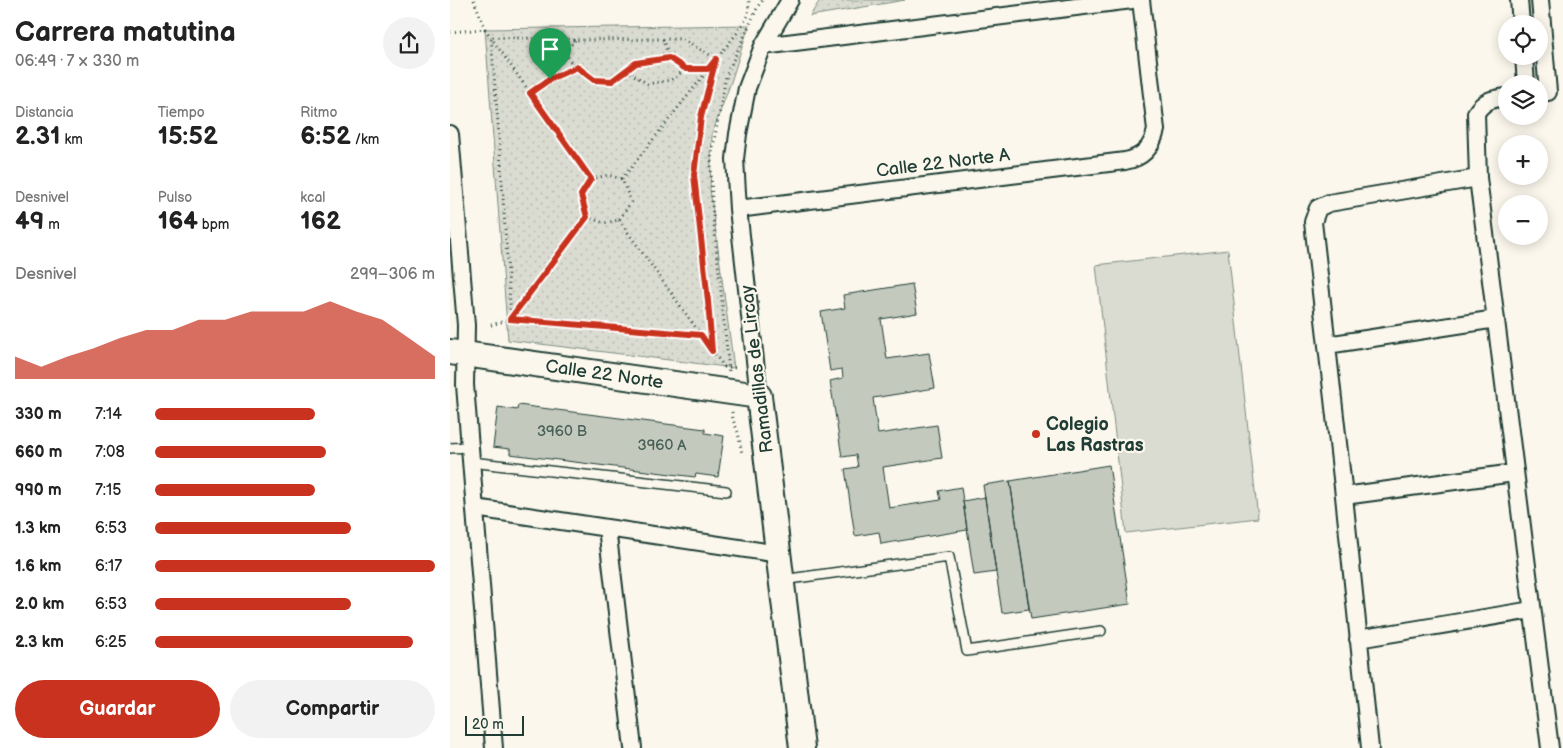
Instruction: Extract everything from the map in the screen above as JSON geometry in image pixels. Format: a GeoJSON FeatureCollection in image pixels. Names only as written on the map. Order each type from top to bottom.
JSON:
{"type":"FeatureCollection","features":[{"type":"Feature","properties":{"kind":"street","name":"Ramadillas de Lircay"},"geometry":{"type":"LineString","coordinates":[[790,0],[763,46],[747,88],[738,134],[736,176],[759,396],[802,748]]}},
{"type":"Feature","properties":{"kind":"street"},"geometry":{"type":"LineString","coordinates":[[763,46],[1132,0]]}},
{"type":"Feature","properties":{"kind":"street","name":"Calle 22 Norte A"},"geometry":{"type":"LineString","coordinates":[[738,209],[1125,161],[1139,157],[1150,147],[1156,130],[1141,0]]}},
{"type":"Feature","properties":{"kind":"street"},"geometry":{"type":"LineString","coordinates":[[1519,0],[1520,15]]}},
{"type":"Feature","properties":{"kind":"street"},"geometry":{"type":"LineString","coordinates":[[1540,0],[1550,92]]}},
{"type":"Feature","properties":{"kind":"street"},"geometry":{"type":"LineString","coordinates":[[1498,98],[1481,105],[1476,113],[1478,178],[1550,748]]}},
{"type":"Feature","properties":{"kind":"street"},"geometry":{"type":"LineString","coordinates":[[450,134],[466,325],[458,353],[465,385],[494,748]]}},
{"type":"Feature","properties":{"kind":"street"},"geometry":{"type":"LineString","coordinates":[[1370,748],[1313,222],[1318,208],[1329,203],[1478,178]]}},
{"type":"Feature","properties":{"kind":"street"},"geometry":{"type":"LineString","coordinates":[[1327,345],[1496,318]]}},
{"type":"Feature","properties":{"kind":"street","name":"Calle 22 Norte"},"geometry":{"type":"LineString","coordinates":[[458,353],[759,396]]}},
{"type":"Feature","properties":{"kind":"street"},"geometry":{"type":"LineString","coordinates":[[1344,496],[1514,472]]}},
{"type":"Feature","properties":{"kind":"street"},"geometry":{"type":"LineString","coordinates":[[475,508],[779,554]]}},
{"type":"Feature","properties":{"kind":"street"},"geometry":{"type":"LineString","coordinates":[[607,528],[633,748]]}},
{"type":"Feature","properties":{"kind":"street"},"geometry":{"type":"LineString","coordinates":[[1358,639],[1532,610]]}},
{"type":"Feature","properties":{"kind":"lane"},"geometry":{"type":"LineString","coordinates":[[450,448],[470,455],[726,491]]}},
{"type":"Feature","properties":{"kind":"lane"},"geometry":{"type":"LineString","coordinates":[[782,580],[949,556],[967,651],[1101,631]]}},
{"type":"Feature","properties":{"kind":"path"},"geometry":{"type":"LineString","coordinates":[[474,0],[485,29],[591,179]]}},
{"type":"Feature","properties":{"kind":"path"},"geometry":{"type":"LineString","coordinates":[[622,179],[748,16],[749,0]]}},
{"type":"Feature","properties":{"kind":"path"},"geometry":{"type":"LineString","coordinates":[[450,32],[485,29]]}},
{"type":"Feature","properties":{"kind":"path"},"geometry":{"type":"LineString","coordinates":[[491,36],[575,40],[681,39],[716,59]]}},
{"type":"Feature","properties":{"kind":"path"},"geometry":{"type":"LineString","coordinates":[[491,36],[510,319]]}},
{"type":"Feature","properties":{"kind":"path"},"geometry":{"type":"LineString","coordinates":[[663,39],[669,58],[686,69],[708,69]]}},
{"type":"Feature","properties":{"kind":"path"},"geometry":{"type":"LineString","coordinates":[[575,40],[566,51],[569,60],[594,80],[612,81],[636,63],[669,58]]}},
{"type":"Feature","properties":{"kind":"path"},"geometry":{"type":"LineString","coordinates":[[712,351],[694,175],[701,117],[716,59]]}},
{"type":"Feature","properties":{"kind":"path"},"geometry":{"type":"LineString","coordinates":[[530,93],[550,79],[577,67]]}},
{"type":"Feature","properties":{"kind":"path"},"geometry":{"type":"LineString","coordinates":[[626,70],[648,84],[671,80],[686,69]]}},
{"type":"Feature","properties":{"kind":"path"},"geometry":{"type":"LineString","coordinates":[[587,217],[581,195],[591,179],[608,175],[622,179]]}},
{"type":"Feature","properties":{"kind":"path"},"geometry":{"type":"LineString","coordinates":[[587,217],[604,223],[619,220],[631,202],[622,179]]}},
{"type":"Feature","properties":{"kind":"path"},"geometry":{"type":"LineString","coordinates":[[510,319],[587,217]]}},
{"type":"Feature","properties":{"kind":"path"},"geometry":{"type":"LineString","coordinates":[[619,220],[724,367],[724,391]]}},
{"type":"Feature","properties":{"kind":"path"},"geometry":{"type":"LineString","coordinates":[[491,325],[510,319],[701,335]]}},
{"type":"Feature","properties":{"kind":"shaded area"},"geometry":{"type":"Polygon","coordinates":[[[820,0],[905,0],[810,16],[820,0]]]}},
{"type":"Feature","properties":{"kind":"shaded area"},"geometry":{"type":"Polygon","coordinates":[[[749,25],[712,134],[710,189],[734,368],[508,340],[485,29],[749,25]]]}},
{"type":"Feature","properties":{"kind":"shaded area"},"geometry":{"type":"Polygon","coordinates":[[[1228,250],[1258,518],[1126,533],[1096,265],[1228,250]]]}},
{"type":"Feature","properties":{"kind":"building"},"geometry":{"type":"Polygon","coordinates":[[[912,284],[917,313],[881,319],[887,359],[929,353],[935,388],[873,398],[878,434],[937,425],[942,458],[883,467],[889,508],[941,500],[939,491],[961,487],[967,530],[881,544],[879,532],[855,536],[845,469],[858,467],[856,455],[842,457],[830,381],[843,378],[842,369],[830,371],[821,312],[845,308],[843,295],[912,284]]]}},
{"type":"Feature","properties":{"kind":"building"},"geometry":{"type":"Polygon","coordinates":[[[518,405],[705,429],[705,433],[724,436],[718,477],[696,474],[695,477],[510,454],[510,449],[493,447],[498,407],[517,410],[518,405]]]}},
{"type":"Feature","properties":{"kind":"building"},"geometry":{"type":"Polygon","coordinates":[[[1109,465],[1130,604],[1031,619],[1010,481],[1109,465]]]}},
{"type":"Feature","properties":{"kind":"building"},"geometry":{"type":"Polygon","coordinates":[[[1010,481],[1029,609],[1002,613],[983,485],[1010,481]]]}},
{"type":"Feature","properties":{"kind":"building"},"geometry":{"type":"Polygon","coordinates":[[[985,497],[996,572],[974,575],[963,501],[985,497]]]}},
{"type":"Feature","properties":{"kind":"place","name":"Colegio Las Rastras"},"geometry":{"type":"Point","coordinates":[1036,434]}},
{"type":"Feature","properties":{"kind":"route"},"geometry":{"type":"LineString","coordinates":[[669,58],[686,69],[708,69],[716,59],[701,117],[694,175],[712,351],[701,335],[510,319],[587,217],[581,195],[591,179],[530,93],[550,79],[577,67],[594,80],[612,81],[636,63],[669,58]]}}]}
